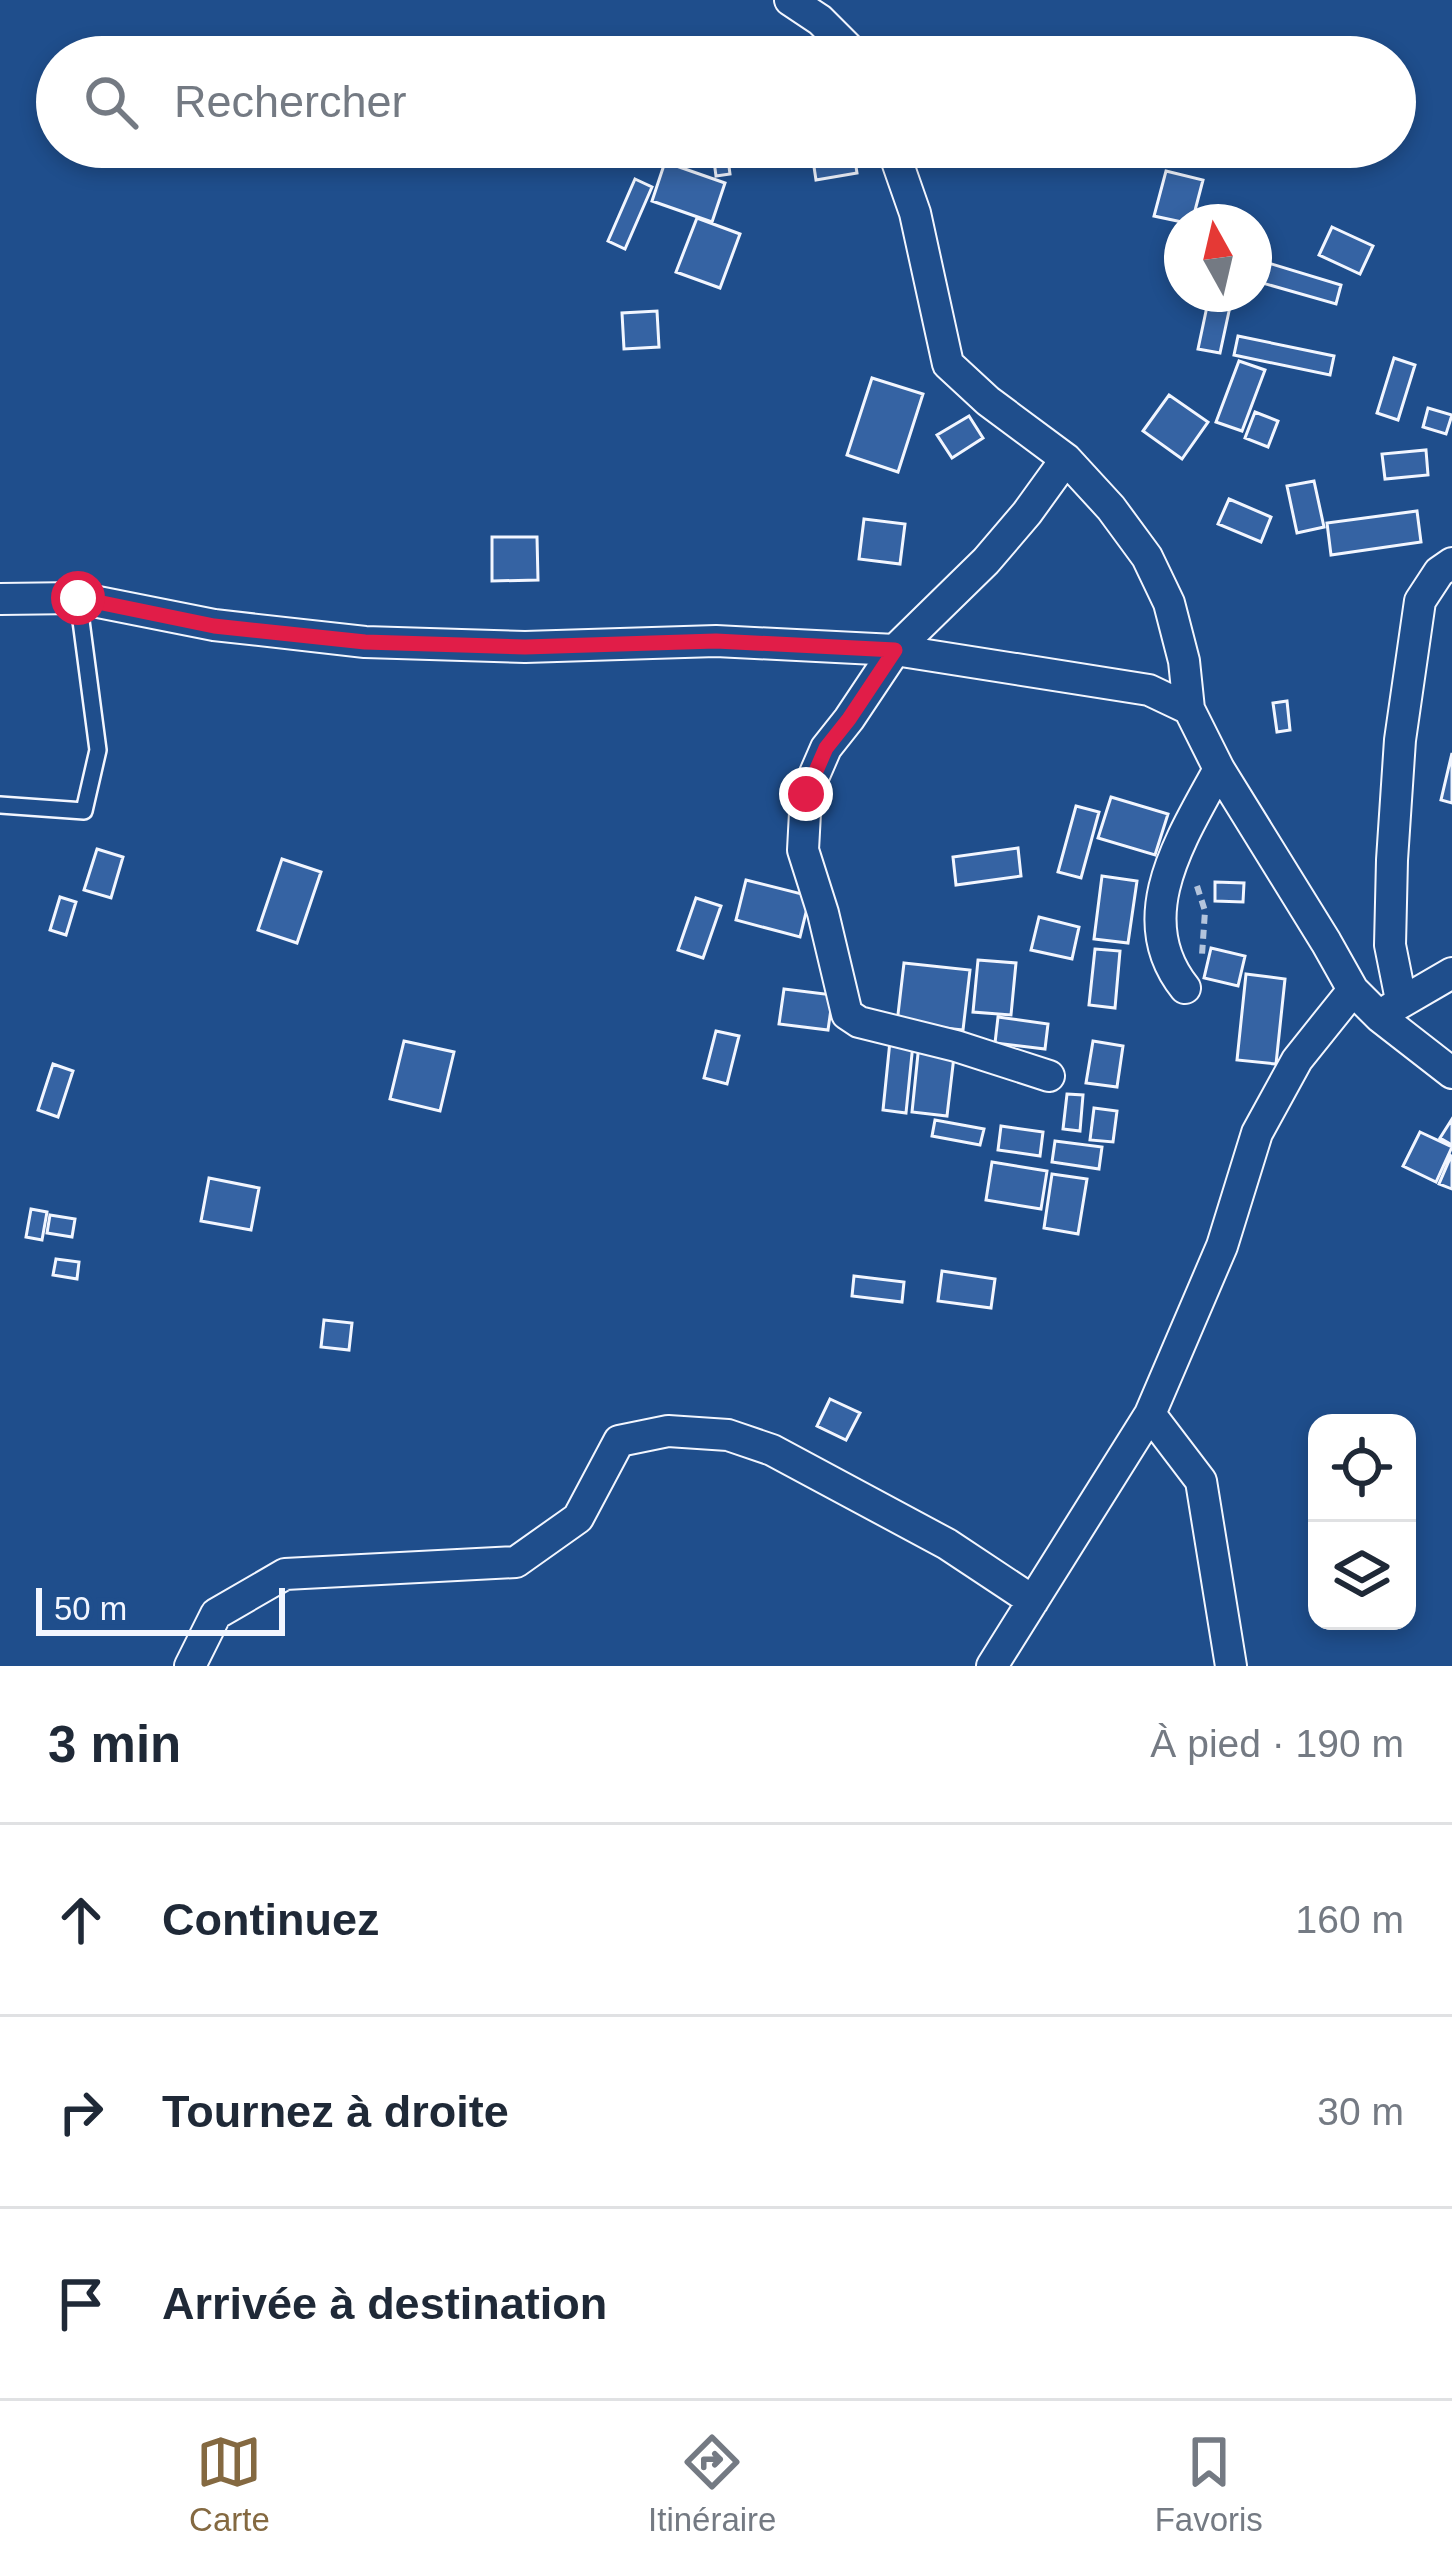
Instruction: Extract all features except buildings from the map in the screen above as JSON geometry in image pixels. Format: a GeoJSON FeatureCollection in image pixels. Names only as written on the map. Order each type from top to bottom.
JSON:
{"type":"FeatureCollection","features":[{"type":"Feature","properties":{"kind":"street"},"geometry":{"type":"LineString","coordinates":[[790,0],[836,36]]}},
{"type":"Feature","properties":{"kind":"street"},"geometry":{"type":"LineString","coordinates":[[899,168],[915,213],[948,364],[988,401],[1066,459],[1147,557],[1169,602],[1184,661],[1189,709],[1219,769],[1353,990],[1390,1009],[1452,1073]]}},
{"type":"Feature","properties":{"kind":"street"},"geometry":{"type":"LineString","coordinates":[[1049,1076],[859,1022],[847,1014],[824,913],[803,850],[806,794],[826,748],[895,650],[986,561],[1066,459]]}},
{"type":"Feature","properties":{"kind":"street"},"geometry":{"type":"LineString","coordinates":[[1390,1009],[1391,860],[1400,740],[1420,601],[1439,572],[1452,563]]}},
{"type":"Feature","properties":{"kind":"street"},"geometry":{"type":"LineString","coordinates":[[0,598],[78,598],[214,626],[365,642],[525,647],[716,641],[895,650],[1149,690],[1189,709]]}},
{"type":"Feature","properties":{"kind":"street"},"geometry":{"type":"LineString","coordinates":[[1185,988],[1162,948],[1164,885],[1173,855],[1219,769]]}},
{"type":"Feature","properties":{"kind":"street"},"geometry":{"type":"LineString","coordinates":[[1390,1009],[1452,973]]}},
{"type":"Feature","properties":{"kind":"street"},"geometry":{"type":"LineString","coordinates":[[992,1666],[1150,1414],[1222,1246],[1257,1133],[1297,1060],[1353,990]]}},
{"type":"Feature","properties":{"kind":"street"},"geometry":{"type":"LineString","coordinates":[[1150,1414],[1196,1471],[1205,1493],[1231,1666]]}},
{"type":"Feature","properties":{"kind":"street"},"geometry":{"type":"LineString","coordinates":[[190,1666],[216,1613],[285,1574],[516,1562],[578,1518],[619,1441],[668,1432],[728,1435],[772,1450],[946,1544],[1033,1601]]}},
{"type":"Feature","properties":{"kind":"lane"},"geometry":{"type":"LineString","coordinates":[[0,805],[84,811],[98,750],[78,598]]}},
{"type":"Feature","properties":{"kind":"path"},"geometry":{"type":"LineString","coordinates":[[1173,855],[1201,892],[1204,911],[1198,971],[1185,988]]}},
{"type":"Feature","properties":{"kind":"route"},"geometry":{"type":"LineString","coordinates":[[78,598],[214,626],[365,642],[525,647],[716,641],[895,650],[826,748],[806,794]]}}]}
